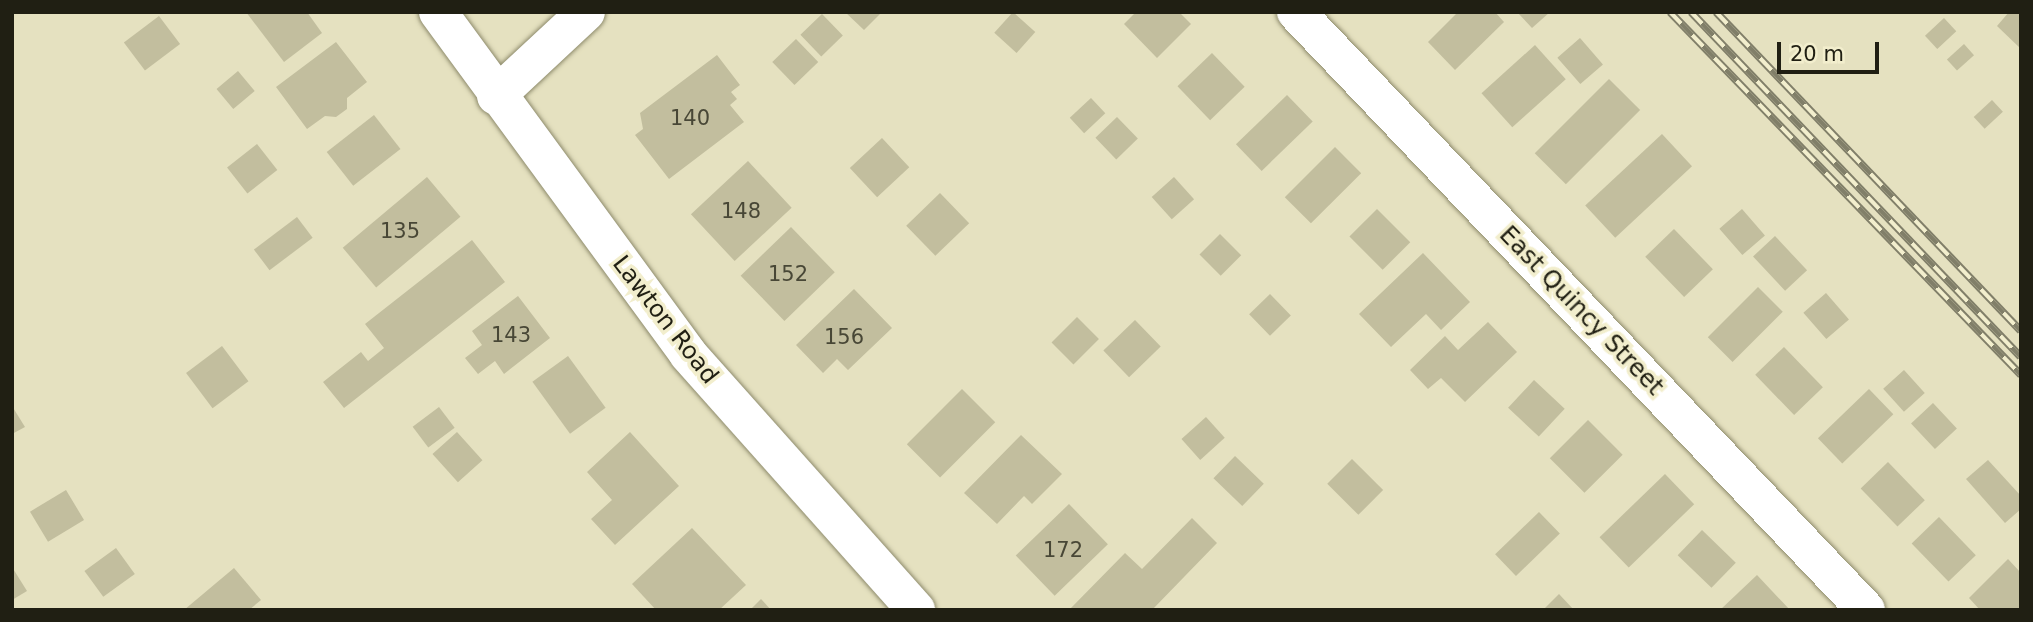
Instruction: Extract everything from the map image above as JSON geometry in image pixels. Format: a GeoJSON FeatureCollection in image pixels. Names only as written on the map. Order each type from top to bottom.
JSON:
{"type":"FeatureCollection","features":[{"type":"Feature","properties":{"kind":"street","name":"Lawton Road"},"geometry":{"type":"LineString","coordinates":[[438,12],[496,96],[688,354],[916,610]]}},
{"type":"Feature","properties":{"kind":"street"},"geometry":{"type":"LineString","coordinates":[[496,96],[586,12]]}},
{"type":"Feature","properties":{"kind":"street","name":"East Quincy Street"},"geometry":{"type":"LineString","coordinates":[[1296,12],[1866,610]]}},
{"type":"Feature","properties":{"kind":"building"},"geometry":{"type":"Polygon","coordinates":[[[246,12],[307,12],[322,33],[284,62],[246,12]]]}},
{"type":"Feature","properties":{"kind":"building"},"geometry":{"type":"Polygon","coordinates":[[[845,12],[882,12],[864,30],[845,12]]]}},
{"type":"Feature","properties":{"kind":"building"},"geometry":{"type":"Polygon","coordinates":[[[1013,12],[1035,32],[1017,53],[994,33],[1013,12]]]}},
{"type":"Feature","properties":{"kind":"building"},"geometry":{"type":"Polygon","coordinates":[[[1136,12],[1179,12],[1191,24],[1157,58],[1124,24],[1136,12]]]}},
{"type":"Feature","properties":{"kind":"building"},"geometry":{"type":"Polygon","coordinates":[[[1458,12],[1495,12],[1504,22],[1455,70],[1428,42],[1458,12]]]}},
{"type":"Feature","properties":{"kind":"building"},"geometry":{"type":"Polygon","coordinates":[[[1517,12],[1550,12],[1532,28],[1517,12]]]}},
{"type":"Feature","properties":{"kind":"building"},"geometry":{"type":"Polygon","coordinates":[[[2009,12],[2021,12],[2021,49],[1997,26],[2009,12]]]}},
{"type":"Feature","properties":{"kind":"building"},"geometry":{"type":"Polygon","coordinates":[[[822,14],[843,36],[821,56],[800,35],[822,14]]]}},
{"type":"Feature","properties":{"kind":"building"},"geometry":{"type":"Polygon","coordinates":[[[159,16],[180,44],[145,70],[124,42],[159,16]]]}},
{"type":"Feature","properties":{"kind":"building"},"geometry":{"type":"Polygon","coordinates":[[[1944,18],[1956,31],[1937,49],[1925,36],[1944,18]]]}},
{"type":"Feature","properties":{"kind":"building"},"geometry":{"type":"Polygon","coordinates":[[[1580,38],[1603,64],[1580,84],[1557,58],[1580,38]]]}},
{"type":"Feature","properties":{"kind":"building"},"geometry":{"type":"Polygon","coordinates":[[[796,39],[818,62],[794,85],[772,62],[796,39]]]}},
{"type":"Feature","properties":{"kind":"building"},"geometry":{"type":"Polygon","coordinates":[[[336,42],[367,82],[347,98],[347,109],[336,117],[325,116],[307,129],[276,87],[336,42]]]}},
{"type":"Feature","properties":{"kind":"building"},"geometry":{"type":"Polygon","coordinates":[[[1964,44],[1974,55],[1957,71],[1947,59],[1964,44]]]}},
{"type":"Feature","properties":{"kind":"building"},"geometry":{"type":"Polygon","coordinates":[[[1535,45],[1566,79],[1512,127],[1481,93],[1535,45]]]}},
{"type":"Feature","properties":{"kind":"building"},"geometry":{"type":"Polygon","coordinates":[[[1212,53],[1245,87],[1210,120],[1177,86],[1212,53]]]}},
{"type":"Feature","properties":{"kind":"building"},"geometry":{"type":"Polygon","coordinates":[[[717,55],[740,85],[731,92],[737,99],[730,105],[744,122],[669,179],[635,135],[643,129],[640,113],[717,55]]]}},
{"type":"Feature","properties":{"kind":"building"},"geometry":{"type":"Polygon","coordinates":[[[238,71],[255,91],[233,109],[217,89],[238,71]]]}},
{"type":"Feature","properties":{"kind":"building"},"geometry":{"type":"Polygon","coordinates":[[[1609,79],[1640,110],[1566,184],[1535,153],[1609,79]]]}},
{"type":"Feature","properties":{"kind":"building"},"geometry":{"type":"Polygon","coordinates":[[[1287,95],[1313,122],[1262,171],[1236,144],[1287,95]]]}},
{"type":"Feature","properties":{"kind":"building"},"geometry":{"type":"Polygon","coordinates":[[[1091,98],[1105,113],[1084,133],[1070,118],[1091,98]]]}},
{"type":"Feature","properties":{"kind":"building"},"geometry":{"type":"Polygon","coordinates":[[[1992,100],[2003,112],[1985,129],[1974,117],[1992,100]]]}},
{"type":"Feature","properties":{"kind":"building"},"geometry":{"type":"Polygon","coordinates":[[[374,115],[400,149],[353,186],[327,152],[374,115]]]}},
{"type":"Feature","properties":{"kind":"building"},"geometry":{"type":"Polygon","coordinates":[[[1117,117],[1138,139],[1116,159],[1095,138],[1117,117]]]}},
{"type":"Feature","properties":{"kind":"building"},"geometry":{"type":"Polygon","coordinates":[[[1662,134],[1692,166],[1615,238],[1585,206],[1662,134]]]}},
{"type":"Feature","properties":{"kind":"building"},"geometry":{"type":"Polygon","coordinates":[[[882,138],[909,167],[877,197],[850,168],[882,138]]]}},
{"type":"Feature","properties":{"kind":"building"},"geometry":{"type":"Polygon","coordinates":[[[257,144],[277,170],[247,193],[227,167],[257,144]]]}},
{"type":"Feature","properties":{"kind":"building"},"geometry":{"type":"Polygon","coordinates":[[[1335,147],[1361,173],[1311,223],[1285,197],[1335,147]]]}},
{"type":"Feature","properties":{"kind":"building"},"geometry":{"type":"Polygon","coordinates":[[[748,161],[792,208],[735,261],[691,214],[748,161]]]}},
{"type":"Feature","properties":{"kind":"building"},"geometry":{"type":"Polygon","coordinates":[[[427,177],[460,217],[376,288],[343,248],[427,177]]]}},
{"type":"Feature","properties":{"kind":"building"},"geometry":{"type":"Polygon","coordinates":[[[1174,177],[1194,199],[1172,219],[1152,197],[1174,177]]]}},
{"type":"Feature","properties":{"kind":"building"},"geometry":{"type":"Polygon","coordinates":[[[940,193],[969,223],[935,256],[906,226],[940,193]]]}},
{"type":"Feature","properties":{"kind":"building"},"geometry":{"type":"Polygon","coordinates":[[[1377,209],[1410,242],[1383,270],[1349,237],[1377,209]]]}},
{"type":"Feature","properties":{"kind":"building"},"geometry":{"type":"Polygon","coordinates":[[[1742,209],[1765,235],[1742,255],[1719,229],[1742,209]]]}},
{"type":"Feature","properties":{"kind":"building"},"geometry":{"type":"Polygon","coordinates":[[[297,217],[313,238],[270,270],[254,249],[297,217]]]}},
{"type":"Feature","properties":{"kind":"building"},"geometry":{"type":"Polygon","coordinates":[[[791,227],[835,272],[784,321],[741,276],[791,227]]]}},
{"type":"Feature","properties":{"kind":"building"},"geometry":{"type":"Polygon","coordinates":[[[1674,229],[1713,269],[1684,297],[1645,257],[1674,229]]]}},
{"type":"Feature","properties":{"kind":"building"},"geometry":{"type":"Polygon","coordinates":[[[1220,234],[1241,255],[1221,276],[1199,255],[1220,234]]]}},
{"type":"Feature","properties":{"kind":"building"},"geometry":{"type":"Polygon","coordinates":[[[1775,236],[1807,270],[1785,291],[1753,256],[1775,236]]]}},
{"type":"Feature","properties":{"kind":"building"},"geometry":{"type":"Polygon","coordinates":[[[472,240],[505,282],[344,408],[323,382],[361,352],[368,361],[384,348],[365,324],[472,240]]]}},
{"type":"Feature","properties":{"kind":"building"},"geometry":{"type":"Polygon","coordinates":[[[1423,253],[1470,302],[1441,330],[1426,314],[1391,347],[1359,314],[1423,253]]]}},
{"type":"Feature","properties":{"kind":"building"},"geometry":{"type":"Polygon","coordinates":[[[1758,287],[1783,312],[1733,362],[1708,337],[1758,287]]]}},
{"type":"Feature","properties":{"kind":"building"},"geometry":{"type":"Polygon","coordinates":[[[854,289],[892,328],[848,370],[837,359],[823,373],[796,345],[854,289]]]}},
{"type":"Feature","properties":{"kind":"building"},"geometry":{"type":"Polygon","coordinates":[[[1826,293],[1849,319],[1826,339],[1803,313],[1826,293]]]}},
{"type":"Feature","properties":{"kind":"building"},"geometry":{"type":"Polygon","coordinates":[[[1270,294],[1291,316],[1270,336],[1249,314],[1270,294]]]}},
{"type":"Feature","properties":{"kind":"building"},"geometry":{"type":"Polygon","coordinates":[[[518,296],[550,338],[504,374],[495,361],[478,374],[465,358],[482,345],[472,331],[518,296]]]}},
{"type":"Feature","properties":{"kind":"building"},"geometry":{"type":"Polygon","coordinates":[[[1077,317],[1099,339],[1073,364],[1052,342],[1077,317]]]}},
{"type":"Feature","properties":{"kind":"building"},"geometry":{"type":"Polygon","coordinates":[[[1135,320],[1161,347],[1129,377],[1103,351],[1135,320]]]}},
{"type":"Feature","properties":{"kind":"building"},"geometry":{"type":"Polygon","coordinates":[[[1488,322],[1517,352],[1465,402],[1441,378],[1428,389],[1410,370],[1445,336],[1458,350],[1488,322]]]}},
{"type":"Feature","properties":{"kind":"building"},"geometry":{"type":"Polygon","coordinates":[[[222,346],[248,381],[213,408],[186,373],[222,346]]]}},
{"type":"Feature","properties":{"kind":"building"},"geometry":{"type":"Polygon","coordinates":[[[1784,347],[1823,387],[1794,415],[1755,375],[1784,347]]]}},
{"type":"Feature","properties":{"kind":"building"},"geometry":{"type":"Polygon","coordinates":[[[568,356],[606,408],[570,434],[532,382],[568,356]]]}},
{"type":"Feature","properties":{"kind":"building"},"geometry":{"type":"Polygon","coordinates":[[[1904,370],[1925,393],[1904,412],[1883,389],[1904,370]]]}},
{"type":"Feature","properties":{"kind":"building"},"geometry":{"type":"Polygon","coordinates":[[[1534,380],[1565,409],[1539,436],[1508,408],[1534,380]]]}},
{"type":"Feature","properties":{"kind":"building"},"geometry":{"type":"Polygon","coordinates":[[[962,389],[995,422],[940,477],[907,444],[962,389]]]}},
{"type":"Feature","properties":{"kind":"building"},"geometry":{"type":"Polygon","coordinates":[[[1869,389],[1893,414],[1842,463],[1818,438],[1869,389]]]}},
{"type":"Feature","properties":{"kind":"building"},"geometry":{"type":"Polygon","coordinates":[[[1933,403],[1957,429],[1935,449],[1911,423],[1933,403]]]}},
{"type":"Feature","properties":{"kind":"building"},"geometry":{"type":"Polygon","coordinates":[[[12,406],[25,427],[12,434],[12,406]]]}},
{"type":"Feature","properties":{"kind":"building"},"geometry":{"type":"Polygon","coordinates":[[[439,407],[455,428],[428,448],[413,427],[439,407]]]}},
{"type":"Feature","properties":{"kind":"building"},"geometry":{"type":"Polygon","coordinates":[[[1206,417],[1225,438],[1200,460],[1181,439],[1206,417]]]}},
{"type":"Feature","properties":{"kind":"building"},"geometry":{"type":"Polygon","coordinates":[[[1588,420],[1623,455],[1584,493],[1550,458],[1588,420]]]}},
{"type":"Feature","properties":{"kind":"building"},"geometry":{"type":"Polygon","coordinates":[[[457,432],[482,460],[458,482],[432,454],[457,432]]]}},
{"type":"Feature","properties":{"kind":"building"},"geometry":{"type":"Polygon","coordinates":[[[630,432],[679,486],[615,545],[591,519],[612,500],[587,472],[630,432]]]}},
{"type":"Feature","properties":{"kind":"building"},"geometry":{"type":"Polygon","coordinates":[[[1021,435],[1062,474],[1032,504],[1024,496],[997,524],[964,493],[1021,435]]]}},
{"type":"Feature","properties":{"kind":"building"},"geometry":{"type":"Polygon","coordinates":[[[1235,456],[1264,484],[1242,506],[1213,478],[1235,456]]]}},
{"type":"Feature","properties":{"kind":"building"},"geometry":{"type":"Polygon","coordinates":[[[1352,459],[1383,490],[1358,515],[1327,484],[1352,459]]]}},
{"type":"Feature","properties":{"kind":"building"},"geometry":{"type":"Polygon","coordinates":[[[1988,460],[2021,496],[2021,509],[2005,523],[1966,479],[1988,460]]]}},
{"type":"Feature","properties":{"kind":"building"},"geometry":{"type":"Polygon","coordinates":[[[1888,462],[1925,500],[1897,527],[1861,488],[1888,462]]]}},
{"type":"Feature","properties":{"kind":"building"},"geometry":{"type":"Polygon","coordinates":[[[1665,474],[1694,504],[1629,567],[1600,537],[1665,474]]]}},
{"type":"Feature","properties":{"kind":"building"},"geometry":{"type":"Polygon","coordinates":[[[66,490],[84,520],[48,542],[30,512],[66,490]]]}},
{"type":"Feature","properties":{"kind":"building"},"geometry":{"type":"Polygon","coordinates":[[[1069,504],[1108,544],[1055,596],[1016,555],[1069,504]]]}},
{"type":"Feature","properties":{"kind":"building"},"geometry":{"type":"Polygon","coordinates":[[[1539,512],[1560,534],[1516,576],[1495,554],[1539,512]]]}},
{"type":"Feature","properties":{"kind":"building"},"geometry":{"type":"Polygon","coordinates":[[[1939,517],[1976,555],[1948,582],[1912,543],[1939,517]]]}},
{"type":"Feature","properties":{"kind":"building"},"geometry":{"type":"Polygon","coordinates":[[[1192,518],[1217,543],[1152,610],[1069,610],[1125,553],[1142,569],[1192,518]]]}},
{"type":"Feature","properties":{"kind":"building"},"geometry":{"type":"Polygon","coordinates":[[[692,528],[746,585],[719,610],[656,610],[632,584],[692,528]]]}},
{"type":"Feature","properties":{"kind":"building"},"geometry":{"type":"Polygon","coordinates":[[[1702,530],[1736,563],[1711,588],[1678,555],[1702,530]]]}},
{"type":"Feature","properties":{"kind":"building"},"geometry":{"type":"Polygon","coordinates":[[[116,548],[135,574],[103,597],[84,571],[116,548]]]}},
{"type":"Feature","properties":{"kind":"building"},"geometry":{"type":"Polygon","coordinates":[[[2008,559],[2021,573],[2021,610],[1980,610],[1969,598],[2008,559]]]}},
{"type":"Feature","properties":{"kind":"building"},"geometry":{"type":"Polygon","coordinates":[[[12,567],[27,591],[12,600],[12,567]]]}},
{"type":"Feature","properties":{"kind":"building"},"geometry":{"type":"Polygon","coordinates":[[[234,568],[261,600],[249,610],[184,610],[234,568]]]}},
{"type":"Feature","properties":{"kind":"building"},"geometry":{"type":"Polygon","coordinates":[[[1757,575],[1790,610],[1720,610],[1757,575]]]}},
{"type":"Feature","properties":{"kind":"building"},"geometry":{"type":"Polygon","coordinates":[[[1559,594],[1574,610],[1543,610],[1559,594]]]}},
{"type":"Feature","properties":{"kind":"building"},"geometry":{"type":"Polygon","coordinates":[[[761,599],[771,610],[750,610],[761,599]]]}},
{"type":"Feature","properties":{"kind":"railway"},"geometry":{"type":"LineString","coordinates":[[1670,12],[2021,375]]}},
{"type":"Feature","properties":{"kind":"railway"},"geometry":{"type":"LineString","coordinates":[[1691,12],[2021,357]]}},
{"type":"Feature","properties":{"kind":"railway"},"geometry":{"type":"LineString","coordinates":[[1716,12],[2021,331]]}}]}
